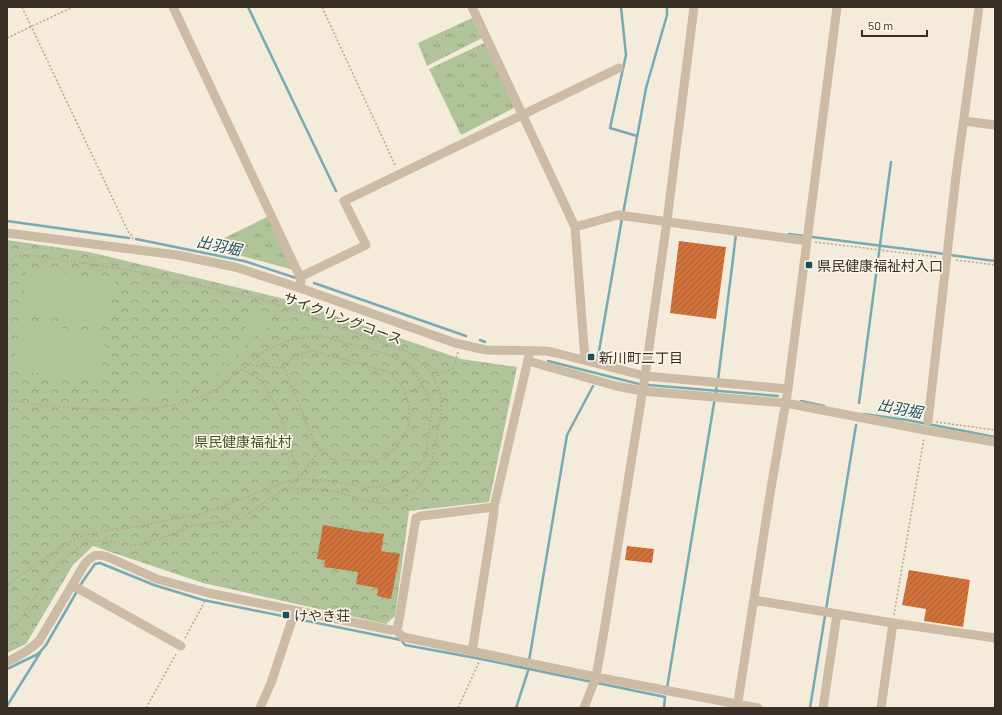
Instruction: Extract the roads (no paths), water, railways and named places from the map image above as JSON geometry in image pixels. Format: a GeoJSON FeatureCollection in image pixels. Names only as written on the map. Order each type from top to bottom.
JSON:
{"type":"FeatureCollection","features":[{"type":"Feature","properties":{"kind":"street"},"geometry":{"type":"LineString","coordinates":[[173,7],[300,277],[303,289]]}},
{"type":"Feature","properties":{"kind":"street"},"geometry":{"type":"LineString","coordinates":[[472,7],[575,227],[585,360]]}},
{"type":"Feature","properties":{"kind":"street"},"geometry":{"type":"LineString","coordinates":[[584,708],[596,677],[606,625],[645,376],[667,222],[694,7]]}},
{"type":"Feature","properties":{"kind":"street"},"geometry":{"type":"LineString","coordinates":[[737,706],[771,488],[786,403],[837,7]]}},
{"type":"Feature","properties":{"kind":"street"},"geometry":{"type":"LineString","coordinates":[[928,421],[946,259],[979,7]]}},
{"type":"Feature","properties":{"kind":"street"},"geometry":{"type":"LineString","coordinates":[[300,277],[366,245],[344,201],[619,68]]}},
{"type":"Feature","properties":{"kind":"street"},"geometry":{"type":"LineString","coordinates":[[964,121],[995,125]]}},
{"type":"Feature","properties":{"kind":"street"},"geometry":{"type":"LineString","coordinates":[[575,227],[618,215],[807,241]]}},
{"type":"Feature","properties":{"kind":"street"},"geometry":{"type":"LineString","coordinates":[[7,232],[177,255],[235,267],[303,289],[454,343],[486,350],[529,356],[616,386],[642,391],[786,403],[995,442]]}},
{"type":"Feature","properties":{"kind":"street"},"geometry":{"type":"LineString","coordinates":[[529,356],[546,351],[645,376],[788,389]]}},
{"type":"Feature","properties":{"kind":"street"},"geometry":{"type":"LineString","coordinates":[[472,652],[494,507],[529,356]]}},
{"type":"Feature","properties":{"kind":"street"},"geometry":{"type":"LineString","coordinates":[[396,630],[398,626],[416,518],[421,516],[494,507]]}},
{"type":"Feature","properties":{"kind":"street"},"geometry":{"type":"LineString","coordinates":[[7,662],[23,654],[40,641],[84,565],[89,558],[95,555],[101,555],[158,579],[209,593],[396,630],[403,637],[472,652],[737,706],[758,708]]}},
{"type":"Feature","properties":{"kind":"street"},"geometry":{"type":"LineString","coordinates":[[72,585],[181,646]]}},
{"type":"Feature","properties":{"kind":"street"},"geometry":{"type":"LineString","coordinates":[[754,600],[995,638]]}},
{"type":"Feature","properties":{"kind":"street"},"geometry":{"type":"LineString","coordinates":[[260,708],[271,683],[295,611]]}},
{"type":"Feature","properties":{"kind":"street"},"geometry":{"type":"LineString","coordinates":[[823,708],[837,614]]}},
{"type":"Feature","properties":{"kind":"street"},"geometry":{"type":"LineString","coordinates":[[881,708],[893,623]]}},
{"type":"Feature","properties":{"kind":"waterway"},"geometry":{"type":"LineString","coordinates":[[248,7],[336,191]]}},
{"type":"Feature","properties":{"kind":"waterway"},"geometry":{"type":"LineString","coordinates":[[621,7],[626,55],[610,128],[637,136]]}},
{"type":"Feature","properties":{"kind":"waterway"},"geometry":{"type":"LineString","coordinates":[[623,214],[646,88],[667,15],[667,7]]}},
{"type":"Feature","properties":{"kind":"waterway"},"geometry":{"type":"LineString","coordinates":[[859,403],[891,162]]}},
{"type":"Feature","properties":{"kind":"waterway"},"geometry":{"type":"LineString","coordinates":[[598,357],[622,218]]}},
{"type":"Feature","properties":{"kind":"waterway","name":"出羽堀"},"geometry":{"type":"LineString","coordinates":[[7,221],[129,238]]}},
{"type":"Feature","properties":{"kind":"waterway"},"geometry":{"type":"LineString","coordinates":[[718,380],[736,234]]}},
{"type":"Feature","properties":{"kind":"waterway"},"geometry":{"type":"LineString","coordinates":[[789,234],[945,254]]}},
{"type":"Feature","properties":{"kind":"waterway","name":"出羽堀"},"geometry":{"type":"LineString","coordinates":[[136,239],[244,261],[296,278]]}},
{"type":"Feature","properties":{"kind":"waterway"},"geometry":{"type":"LineString","coordinates":[[950,255],[995,261]]}},
{"type":"Feature","properties":{"kind":"waterway","name":"出羽堀"},"geometry":{"type":"LineString","coordinates":[[314,283],[466,336]]}},
{"type":"Feature","properties":{"kind":"waterway","name":"出羽堀"},"geometry":{"type":"LineString","coordinates":[[480,340],[485,342]]}},
{"type":"Feature","properties":{"kind":"waterway","name":"出羽堀"},"geometry":{"type":"LineString","coordinates":[[548,361],[639,384]]}},
{"type":"Feature","properties":{"kind":"waterway","name":"出羽堀"},"geometry":{"type":"LineString","coordinates":[[648,385],[778,396]]}},
{"type":"Feature","properties":{"kind":"waterway"},"geometry":{"type":"LineString","coordinates":[[667,688],[717,385]]}},
{"type":"Feature","properties":{"kind":"waterway"},"geometry":{"type":"LineString","coordinates":[[529,661],[567,435],[593,386]]}},
{"type":"Feature","properties":{"kind":"waterway","name":"出羽堀"},"geometry":{"type":"LineString","coordinates":[[801,401],[824,406]]}},
{"type":"Feature","properties":{"kind":"waterway","name":"出羽堀"},"geometry":{"type":"LineString","coordinates":[[864,414],[907,420],[995,437]]}},
{"type":"Feature","properties":{"kind":"waterway"},"geometry":{"type":"LineString","coordinates":[[810,708],[856,425]]}},
{"type":"Feature","properties":{"kind":"waterway"},"geometry":{"type":"LineString","coordinates":[[7,669],[40,652],[46,645],[83,581],[95,564],[100,563],[154,585],[203,600],[401,640],[405,645],[665,697]]}},
{"type":"Feature","properties":{"kind":"waterway"},"geometry":{"type":"LineString","coordinates":[[7,706],[40,653]]}},
{"type":"Feature","properties":{"kind":"waterway"},"geometry":{"type":"LineString","coordinates":[[516,708],[529,668]]}},
{"type":"Feature","properties":{"kind":"waterway"},"geometry":{"type":"LineString","coordinates":[[664,708],[665,697]]}},
{"type":"Feature","properties":{"kind":"place","name":"県民健康福祉村入口"},"geometry":{"type":"Point","coordinates":[809,265]}},
{"type":"Feature","properties":{"kind":"place","name":"新川町二丁目"},"geometry":{"type":"Point","coordinates":[591,357]}},
{"type":"Feature","properties":{"kind":"place","name":"けやき荘"},"geometry":{"type":"Point","coordinates":[286,615]}},
{"type":"Feature","properties":{"kind":"park label","name":"県民健康福祉村"},"geometry":{"type":"Point","coordinates":[243,441]}}]}
